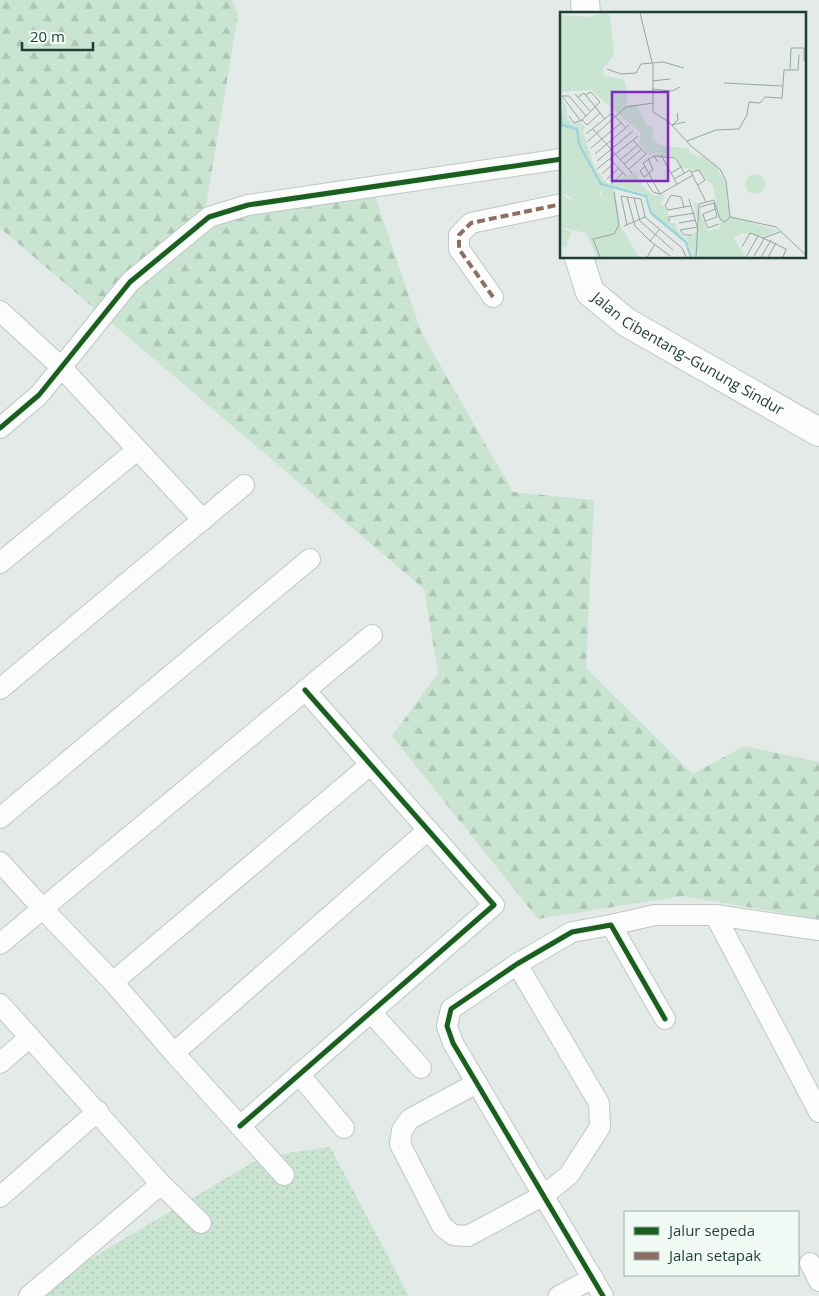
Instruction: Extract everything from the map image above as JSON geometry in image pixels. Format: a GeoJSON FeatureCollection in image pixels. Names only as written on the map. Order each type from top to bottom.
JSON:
{"type":"FeatureCollection","features":[{"type":"Feature","properties":{"kind":"street"},"geometry":{"type":"LineString","coordinates":[[0,428],[39,395],[130,282],[210,217],[248,205],[560,159]]}},
{"type":"Feature","properties":{"kind":"street"},"geometry":{"type":"LineString","coordinates":[[493,297],[459,249],[459,235],[470,223],[560,204]]}},
{"type":"Feature","properties":{"kind":"street","name":"Jalan Cibentang–Gunung Sindur"},"geometry":{"type":"LineString","coordinates":[[579,259],[590,292],[626,322],[819,432]]}},
{"type":"Feature","properties":{"kind":"street"},"geometry":{"type":"LineString","coordinates":[[0,311],[61,367],[203,520]]}},
{"type":"Feature","properties":{"kind":"street"},"geometry":{"type":"LineString","coordinates":[[0,563],[137,450]]}},
{"type":"Feature","properties":{"kind":"street"},"geometry":{"type":"LineString","coordinates":[[0,689],[244,485]]}},
{"type":"Feature","properties":{"kind":"street"},"geometry":{"type":"LineString","coordinates":[[0,818],[310,559]]}},
{"type":"Feature","properties":{"kind":"street"},"geometry":{"type":"LineString","coordinates":[[0,944],[372,635]]}},
{"type":"Feature","properties":{"kind":"street"},"geometry":{"type":"LineString","coordinates":[[240,1126],[494,906],[306,690]]}},
{"type":"Feature","properties":{"kind":"street"},"geometry":{"type":"LineString","coordinates":[[113,982],[370,765]]}},
{"type":"Feature","properties":{"kind":"street"},"geometry":{"type":"LineString","coordinates":[[174,1053],[428,830]]}},
{"type":"Feature","properties":{"kind":"street"},"geometry":{"type":"LineString","coordinates":[[0,862],[113,982],[284,1175]]}},
{"type":"Feature","properties":{"kind":"street"},"geometry":{"type":"LineString","coordinates":[[603,1296],[453,1043],[447,1026],[451,1009],[517,964],[572,932],[655,915],[714,915],[819,930]]}},
{"type":"Feature","properties":{"kind":"street"},"geometry":{"type":"LineString","coordinates":[[714,915],[819,1112]]}},
{"type":"Feature","properties":{"kind":"street"},"geometry":{"type":"LineString","coordinates":[[611,925],[664,1019]]}},
{"type":"Feature","properties":{"kind":"street"},"geometry":{"type":"LineString","coordinates":[[477,1083],[410,1119],[402,1130],[400,1144],[442,1226],[454,1235],[468,1236],[544,1195],[569,1175],[600,1127],[599,1103],[517,964]]}},
{"type":"Feature","properties":{"kind":"street"},"geometry":{"type":"LineString","coordinates":[[0,1004],[98,1111],[161,1184],[201,1223]]}},
{"type":"Feature","properties":{"kind":"street"},"geometry":{"type":"LineString","coordinates":[[371,1012],[421,1068]]}},
{"type":"Feature","properties":{"kind":"street"},"geometry":{"type":"LineString","coordinates":[[0,1062],[30,1037]]}},
{"type":"Feature","properties":{"kind":"street"},"geometry":{"type":"LineString","coordinates":[[299,1074],[344,1128]]}},
{"type":"Feature","properties":{"kind":"street"},"geometry":{"type":"LineString","coordinates":[[0,1197],[98,1111]]}},
{"type":"Feature","properties":{"kind":"street"},"geometry":{"type":"LineString","coordinates":[[30,1296],[161,1184]]}},
{"type":"Feature","properties":{"kind":"street"},"geometry":{"type":"LineString","coordinates":[[810,1263],[819,1281]]}},
{"type":"Feature","properties":{"kind":"street"},"geometry":{"type":"LineString","coordinates":[[560,1296],[593,1278]]}},
{"type":"Feature","properties":{"kind":"green space"},"geometry":{"type":"Polygon","coordinates":[[[0,0],[232,0],[238,15],[205,211],[370,181],[421,332],[513,492],[594,500],[586,668],[693,774],[744,746],[819,762],[819,919],[682,896],[538,919],[392,736],[438,673],[424,589],[0,228],[0,0]]]}},
{"type":"Feature","properties":{"kind":"green space"},"geometry":{"type":"Polygon","coordinates":[[[330,1147],[409,1296],[28,1296],[262,1157],[330,1147]]]}},
{"type":"Feature","properties":{"kind":"marked path"},"geometry":{"type":"LineString","coordinates":[[493,297],[459,249],[459,235],[471,223],[560,204]]}},
{"type":"Feature","properties":{"kind":"cycle path"},"geometry":{"type":"LineString","coordinates":[[0,428],[39,395],[130,282],[209,217],[248,205],[560,159]]}},
{"type":"Feature","properties":{"kind":"cycle path"},"geometry":{"type":"LineString","coordinates":[[240,1126],[494,905],[305,690]]}},
{"type":"Feature","properties":{"kind":"cycle path"},"geometry":{"type":"LineString","coordinates":[[603,1296],[453,1043],[447,1026],[451,1009],[517,964],[572,932],[611,925],[665,1019]]}}]}
